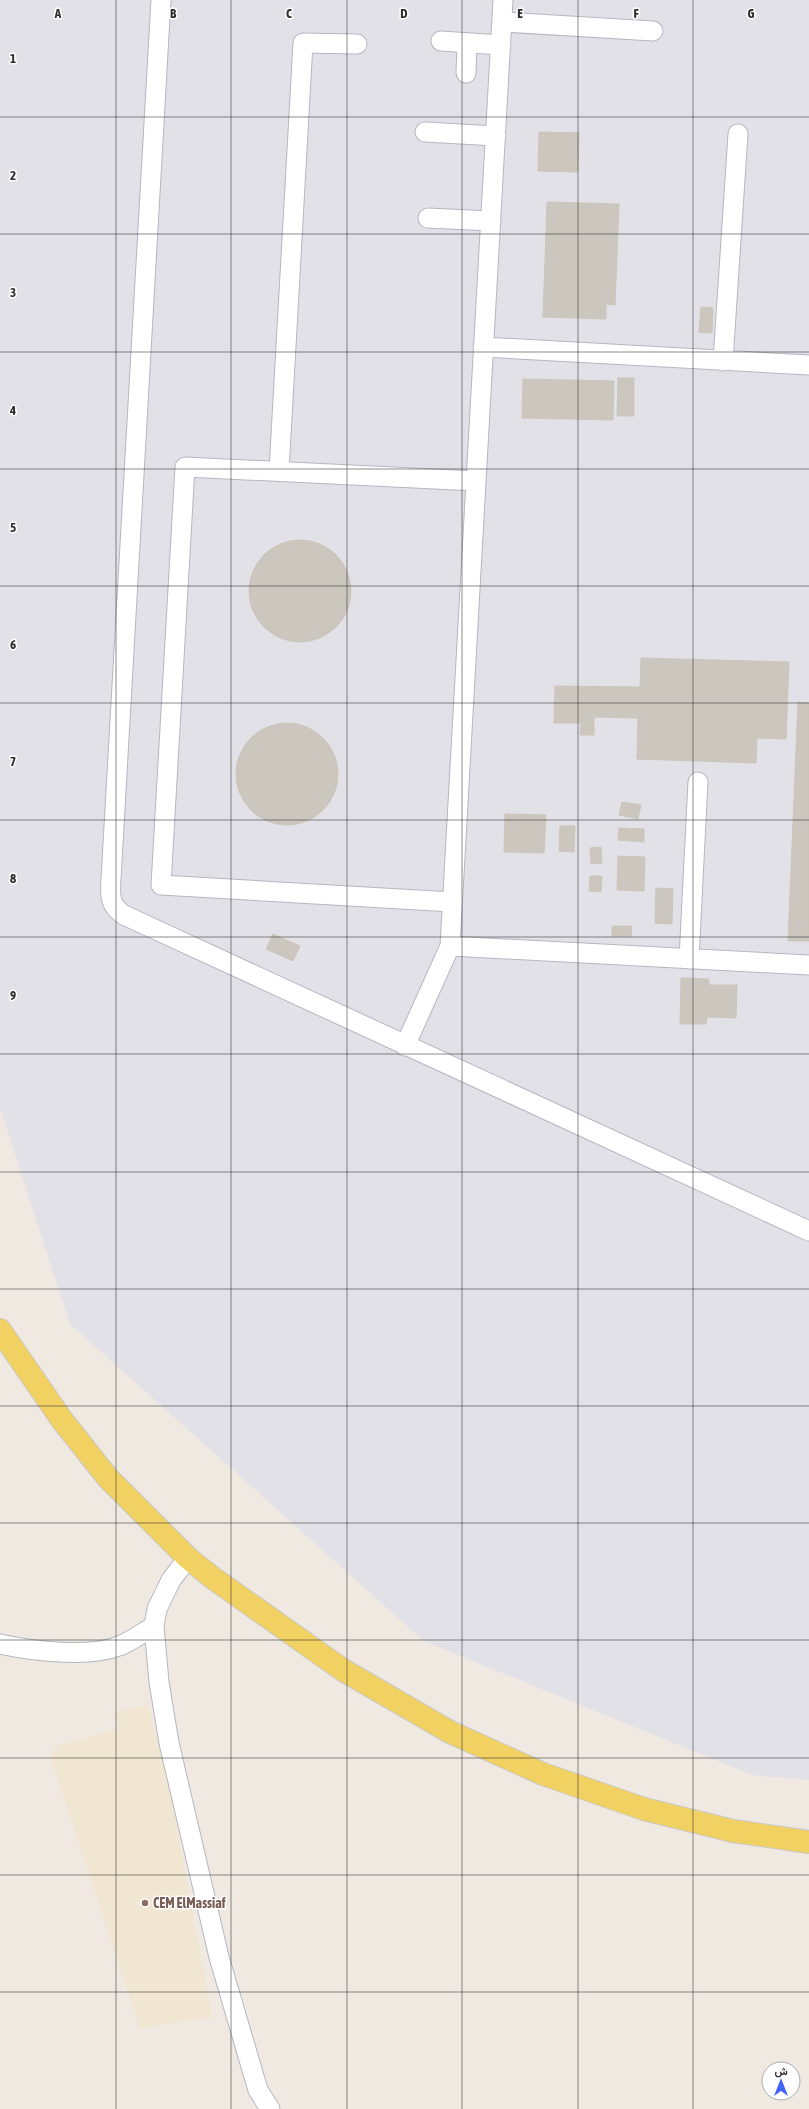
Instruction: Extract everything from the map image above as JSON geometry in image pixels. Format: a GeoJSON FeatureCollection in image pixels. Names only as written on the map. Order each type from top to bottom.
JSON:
{"type":"FeatureCollection","features":[{"type":"Feature","properties":{"kind":"main road"},"geometry":{"type":"LineString","coordinates":[[0,1330],[62,1420],[108,1478],[188,1558],[213,1578],[343,1670],[450,1732],[543,1774],[644,1809],[733,1831],[809,1842]]}},
{"type":"Feature","properties":{"kind":"street"},"geometry":{"type":"LineString","coordinates":[[161,0],[110,879],[112,904],[117,911],[124,915],[405,1046],[809,1231]]}},
{"type":"Feature","properties":{"kind":"street"},"geometry":{"type":"LineString","coordinates":[[405,1046],[450,946],[503,0]]}},
{"type":"Feature","properties":{"kind":"street"},"geometry":{"type":"LineString","coordinates":[[502,22],[654,32]]}},
{"type":"Feature","properties":{"kind":"street"},"geometry":{"type":"LineString","coordinates":[[441,41],[501,45]]}},
{"type":"Feature","properties":{"kind":"street"},"geometry":{"type":"LineString","coordinates":[[279,471],[303,43],[357,44]]}},
{"type":"Feature","properties":{"kind":"street"},"geometry":{"type":"LineString","coordinates":[[466,73],[467,43]]}},
{"type":"Feature","properties":{"kind":"street"},"geometry":{"type":"LineString","coordinates":[[425,132],[496,136]]}},
{"type":"Feature","properties":{"kind":"street"},"geometry":{"type":"LineString","coordinates":[[723,361],[738,134]]}},
{"type":"Feature","properties":{"kind":"street"},"geometry":{"type":"LineString","coordinates":[[428,218],[491,221]]}},
{"type":"Feature","properties":{"kind":"street"},"geometry":{"type":"LineString","coordinates":[[483,347],[809,365]]}},
{"type":"Feature","properties":{"kind":"street"},"geometry":{"type":"LineString","coordinates":[[452,902],[161,884],[186,466],[476,481]]}},
{"type":"Feature","properties":{"kind":"street"},"geometry":{"type":"LineString","coordinates":[[689,959],[698,782]]}},
{"type":"Feature","properties":{"kind":"street"},"geometry":{"type":"LineString","coordinates":[[450,946],[809,966]]}},
{"type":"Feature","properties":{"kind":"street"},"geometry":{"type":"LineString","coordinates":[[188,1558],[171,1580],[157,1609],[154,1626],[159,1682],[169,1743],[220,1957],[258,2090],[270,2109]]}},
{"type":"Feature","properties":{"kind":"street"},"geometry":{"type":"LineString","coordinates":[[0,1644],[64,1652],[96,1651],[119,1646],[154,1626]]}},
{"type":"Feature","properties":{"kind":"shaded area"},"geometry":{"type":"Polygon","coordinates":[[[0,0],[809,0],[809,1780],[752,1775],[424,1641],[70,1324],[0,1108],[0,0]]]}},
{"type":"Feature","properties":{"kind":"shaded area","name":"CEM ElMassiaf"},"geometry":{"type":"Polygon","coordinates":[[[148,1705],[170,1790],[212,2017],[140,2028],[51,1759],[57,1746],[120,1728],[113,1712],[148,1705]]]}},
{"type":"Feature","properties":{"kind":"building"},"geometry":{"type":"Polygon","coordinates":[[[539,132],[579,133],[578,172],[538,171],[539,132]]]}},
{"type":"Feature","properties":{"kind":"building"},"geometry":{"type":"Polygon","coordinates":[[[547,202],[619,204],[615,305],[606,304],[606,319],[543,317],[547,202]]]}},
{"type":"Feature","properties":{"kind":"building"},"geometry":{"type":"Polygon","coordinates":[[[701,307],[713,308],[712,333],[699,332],[701,307]]]}},
{"type":"Feature","properties":{"kind":"building"},"geometry":{"type":"Polygon","coordinates":[[[618,378],[634,378],[634,416],[617,416],[618,378]]]}},
{"type":"Feature","properties":{"kind":"building"},"geometry":{"type":"Polygon","coordinates":[[[523,379],[614,381],[613,420],[522,418],[523,379]]]}},
{"type":"Feature","properties":{"kind":"building"},"geometry":{"type":"Polygon","coordinates":[[[300,540],[320,544],[328,548],[336,555],[343,563],[347,571],[351,591],[347,611],[343,619],[336,627],[328,634],[320,638],[300,642],[280,638],[272,634],[264,627],[257,619],[253,611],[249,591],[253,571],[257,563],[264,555],[272,548],[280,544],[300,540]]]}},
{"type":"Feature","properties":{"kind":"building"},"geometry":{"type":"Polygon","coordinates":[[[641,658],[789,662],[786,739],[757,738],[756,763],[637,759],[638,718],[594,717],[594,735],[580,735],[581,723],[554,723],[555,686],[640,687],[641,658]]]}},
{"type":"Feature","properties":{"kind":"building"},"geometry":{"type":"Polygon","coordinates":[[[798,702],[809,703],[809,941],[788,941],[798,702]]]}},
{"type":"Feature","properties":{"kind":"building"},"geometry":{"type":"Polygon","coordinates":[[[287,723],[307,727],[315,731],[323,738],[330,746],[334,754],[338,774],[334,794],[330,802],[323,810],[315,817],[307,821],[287,825],[267,821],[259,817],[251,810],[244,802],[240,794],[236,774],[240,754],[244,746],[251,738],[259,731],[267,727],[287,723]]]}},
{"type":"Feature","properties":{"kind":"building"},"geometry":{"type":"Polygon","coordinates":[[[622,802],[641,805],[638,819],[619,815],[622,802]]]}},
{"type":"Feature","properties":{"kind":"building"},"geometry":{"type":"Polygon","coordinates":[[[505,814],[546,815],[544,853],[504,852],[505,814]]]}},
{"type":"Feature","properties":{"kind":"building"},"geometry":{"type":"Polygon","coordinates":[[[560,826],[575,826],[574,852],[559,851],[560,826]]]}},
{"type":"Feature","properties":{"kind":"building"},"geometry":{"type":"Polygon","coordinates":[[[619,828],[644,829],[644,842],[618,840],[619,828]]]}},
{"type":"Feature","properties":{"kind":"building"},"geometry":{"type":"Polygon","coordinates":[[[601,847],[602,863],[591,864],[590,848],[601,847]]]}},
{"type":"Feature","properties":{"kind":"building"},"geometry":{"type":"Polygon","coordinates":[[[618,856],[645,857],[644,891],[617,890],[618,856]]]}},
{"type":"Feature","properties":{"kind":"building"},"geometry":{"type":"Polygon","coordinates":[[[590,876],[602,876],[601,892],[589,891],[590,876]]]}},
{"type":"Feature","properties":{"kind":"building"},"geometry":{"type":"Polygon","coordinates":[[[656,888],[673,889],[672,924],[655,923],[656,888]]]}},
{"type":"Feature","properties":{"kind":"building"},"geometry":{"type":"Polygon","coordinates":[[[612,926],[632,926],[631,936],[612,936],[612,926]]]}},
{"type":"Feature","properties":{"kind":"building"},"geometry":{"type":"Polygon","coordinates":[[[273,934],[300,946],[293,961],[266,949],[273,934]]]}},
{"type":"Feature","properties":{"kind":"building"},"geometry":{"type":"Polygon","coordinates":[[[681,978],[709,979],[709,985],[737,985],[736,1018],[707,1017],[706,1024],[680,1024],[681,978]]]}},
{"type":"Feature","properties":{"kind":"place","name":"CEM ElMassiaf"},"geometry":{"type":"Point","coordinates":[145,1903]}}]}
